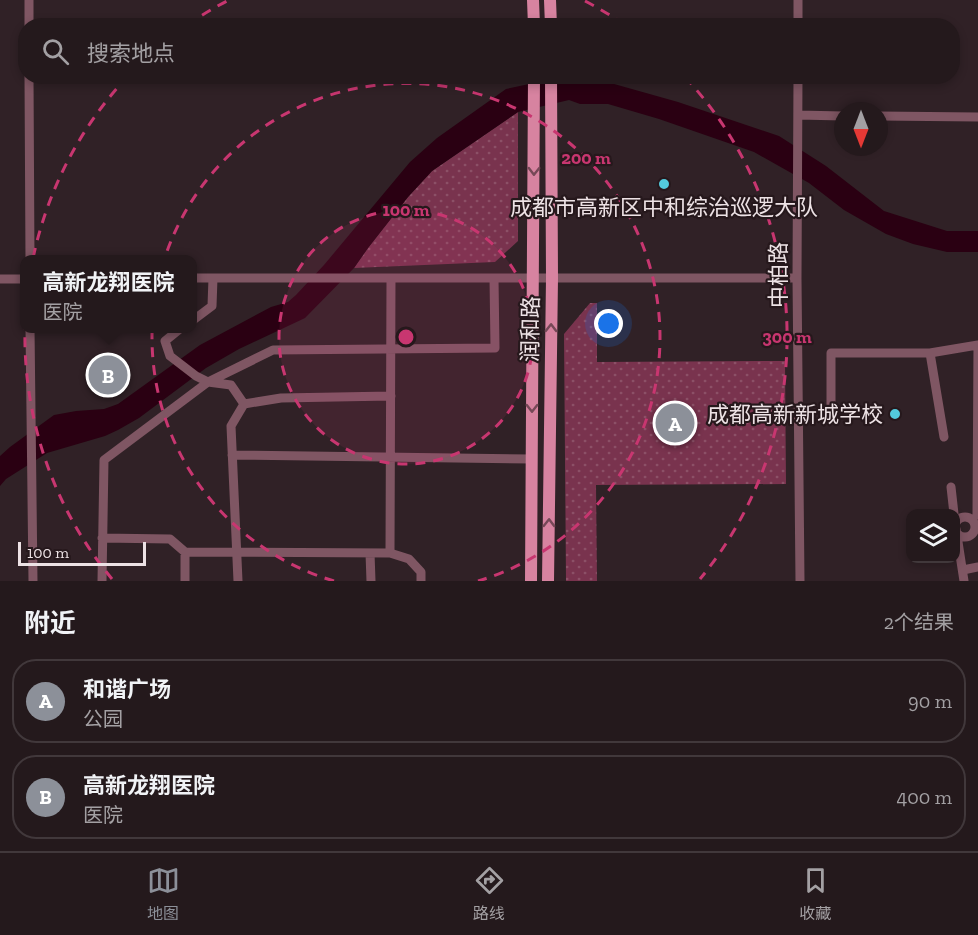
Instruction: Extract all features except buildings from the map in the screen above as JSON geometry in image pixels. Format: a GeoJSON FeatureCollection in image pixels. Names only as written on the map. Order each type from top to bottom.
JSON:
{"type":"FeatureCollection","features":[{"type":"Feature","properties":{"kind":"main road"},"geometry":{"type":"LineString","coordinates":[[533,0],[534,18]]}},
{"type":"Feature","properties":{"kind":"main road"},"geometry":{"type":"LineString","coordinates":[[550,0],[551,18]]}},
{"type":"Feature","properties":{"kind":"main road","name":"润和路"},"geometry":{"type":"LineString","coordinates":[[531,581],[534,84]]}},
{"type":"Feature","properties":{"kind":"main road","name":"润和路"},"geometry":{"type":"LineString","coordinates":[[549,581],[551,84]]}},
{"type":"Feature","properties":{"kind":"street"},"geometry":{"type":"LineString","coordinates":[[29,0],[29,18]]}},
{"type":"Feature","properties":{"kind":"street"},"geometry":{"type":"LineString","coordinates":[[798,0],[798,18]]}},
{"type":"Feature","properties":{"kind":"street"},"geometry":{"type":"LineString","coordinates":[[29,84],[30,255]]}},
{"type":"Feature","properties":{"kind":"street","name":"中柏路"},"geometry":{"type":"LineString","coordinates":[[798,84],[800,581]]}},
{"type":"Feature","properties":{"kind":"street"},"geometry":{"type":"LineString","coordinates":[[798,116],[834,116]]}},
{"type":"Feature","properties":{"kind":"street"},"geometry":{"type":"LineString","coordinates":[[888,116],[978,117]]}},
{"type":"Feature","properties":{"kind":"street"},"geometry":{"type":"LineString","coordinates":[[197,278],[797,278]]}},
{"type":"Feature","properties":{"kind":"street"},"geometry":{"type":"LineString","coordinates":[[197,317],[212,306],[213,278]]}},
{"type":"Feature","properties":{"kind":"street"},"geometry":{"type":"LineString","coordinates":[[390,553],[391,278]]}},
{"type":"Feature","properties":{"kind":"street"},"geometry":{"type":"LineString","coordinates":[[102,581],[104,460],[208,382],[273,350],[495,348],[494,278]]}},
{"type":"Feature","properties":{"kind":"street"},"geometry":{"type":"LineString","coordinates":[[0,279],[20,279]]}},
{"type":"Feature","properties":{"kind":"street"},"geometry":{"type":"LineString","coordinates":[[30,333],[33,581]]}},
{"type":"Feature","properties":{"kind":"street"},"geometry":{"type":"LineString","coordinates":[[175,333],[165,341],[170,356],[196,376],[208,382],[231,385],[244,404]]}},
{"type":"Feature","properties":{"kind":"street"},"geometry":{"type":"LineString","coordinates":[[831,412],[831,353],[930,353],[978,345],[977,515],[960,519]]}},
{"type":"Feature","properties":{"kind":"street"},"geometry":{"type":"LineString","coordinates":[[930,353],[945,437]]}},
{"type":"Feature","properties":{"kind":"street"},"geometry":{"type":"LineString","coordinates":[[244,404],[281,398],[391,396]]}},
{"type":"Feature","properties":{"kind":"street"},"geometry":{"type":"LineString","coordinates":[[238,581],[231,426],[244,404]]}},
{"type":"Feature","properties":{"kind":"street"},"geometry":{"type":"LineString","coordinates":[[232,455],[531,459]]}},
{"type":"Feature","properties":{"kind":"street"},"geometry":{"type":"LineString","coordinates":[[951,487],[954,509]]}},
{"type":"Feature","properties":{"kind":"street"},"geometry":{"type":"LineString","coordinates":[[960,534],[969,536],[974,531],[974,522],[964,517]]}},
{"type":"Feature","properties":{"kind":"street"},"geometry":{"type":"LineString","coordinates":[[102,538],[170,539],[185,552],[390,553],[409,559],[421,572],[421,581]]}},
{"type":"Feature","properties":{"kind":"street"},"geometry":{"type":"LineString","coordinates":[[185,552],[185,581]]}},
{"type":"Feature","properties":{"kind":"street"},"geometry":{"type":"LineString","coordinates":[[960,552],[964,581]]}},
{"type":"Feature","properties":{"kind":"street"},"geometry":{"type":"LineString","coordinates":[[370,553],[371,581]]}},
{"type":"Feature","properties":{"kind":"street"},"geometry":{"type":"LineString","coordinates":[[963,570],[978,567]]}},
{"type":"Feature","properties":{"kind":"shaded area"},"geometry":{"type":"Polygon","coordinates":[[[529,84],[614,84],[678,102],[779,136],[826,166],[884,211],[947,231],[978,231],[978,252],[947,252],[913,244],[886,234],[844,210],[809,183],[754,152],[659,119],[608,104],[580,104],[569,100],[518,112],[432,171],[408,197],[354,268],[305,318],[239,349],[206,368],[139,418],[118,430],[47,453],[6,479],[0,486],[0,456],[54,415],[104,409],[118,404],[200,345],[271,307],[288,302],[324,265],[410,162],[437,138],[506,89],[529,84]]]}},
{"type":"Feature","properties":{"kind":"shaded area"},"geometry":{"type":"Polygon","coordinates":[[[518,112],[518,241],[495,262],[354,268],[408,197],[432,171],[518,112]]]}},
{"type":"Feature","properties":{"kind":"shaded area"},"geometry":{"type":"Polygon","coordinates":[[[590,303],[597,303],[597,362],[785,361],[786,484],[596,485],[597,581],[566,581],[564,334],[590,303]]]}},
{"type":"Feature","properties":{"kind":"place","name":"成都市高新区中和综治巡逻大队"},"geometry":{"type":"Point","coordinates":[664,184]}},
{"type":"Feature","properties":{"kind":"place","name":"高新龙翔医院"},"geometry":{"type":"Point","coordinates":[108,375]}},
{"type":"Feature","properties":{"kind":"place","name":"成都高新新城学校"},"geometry":{"type":"Point","coordinates":[895,414]}},
{"type":"Feature","properties":{"kind":"place","name":"和谐广场"},"geometry":{"type":"Point","coordinates":[675,423]}}]}
